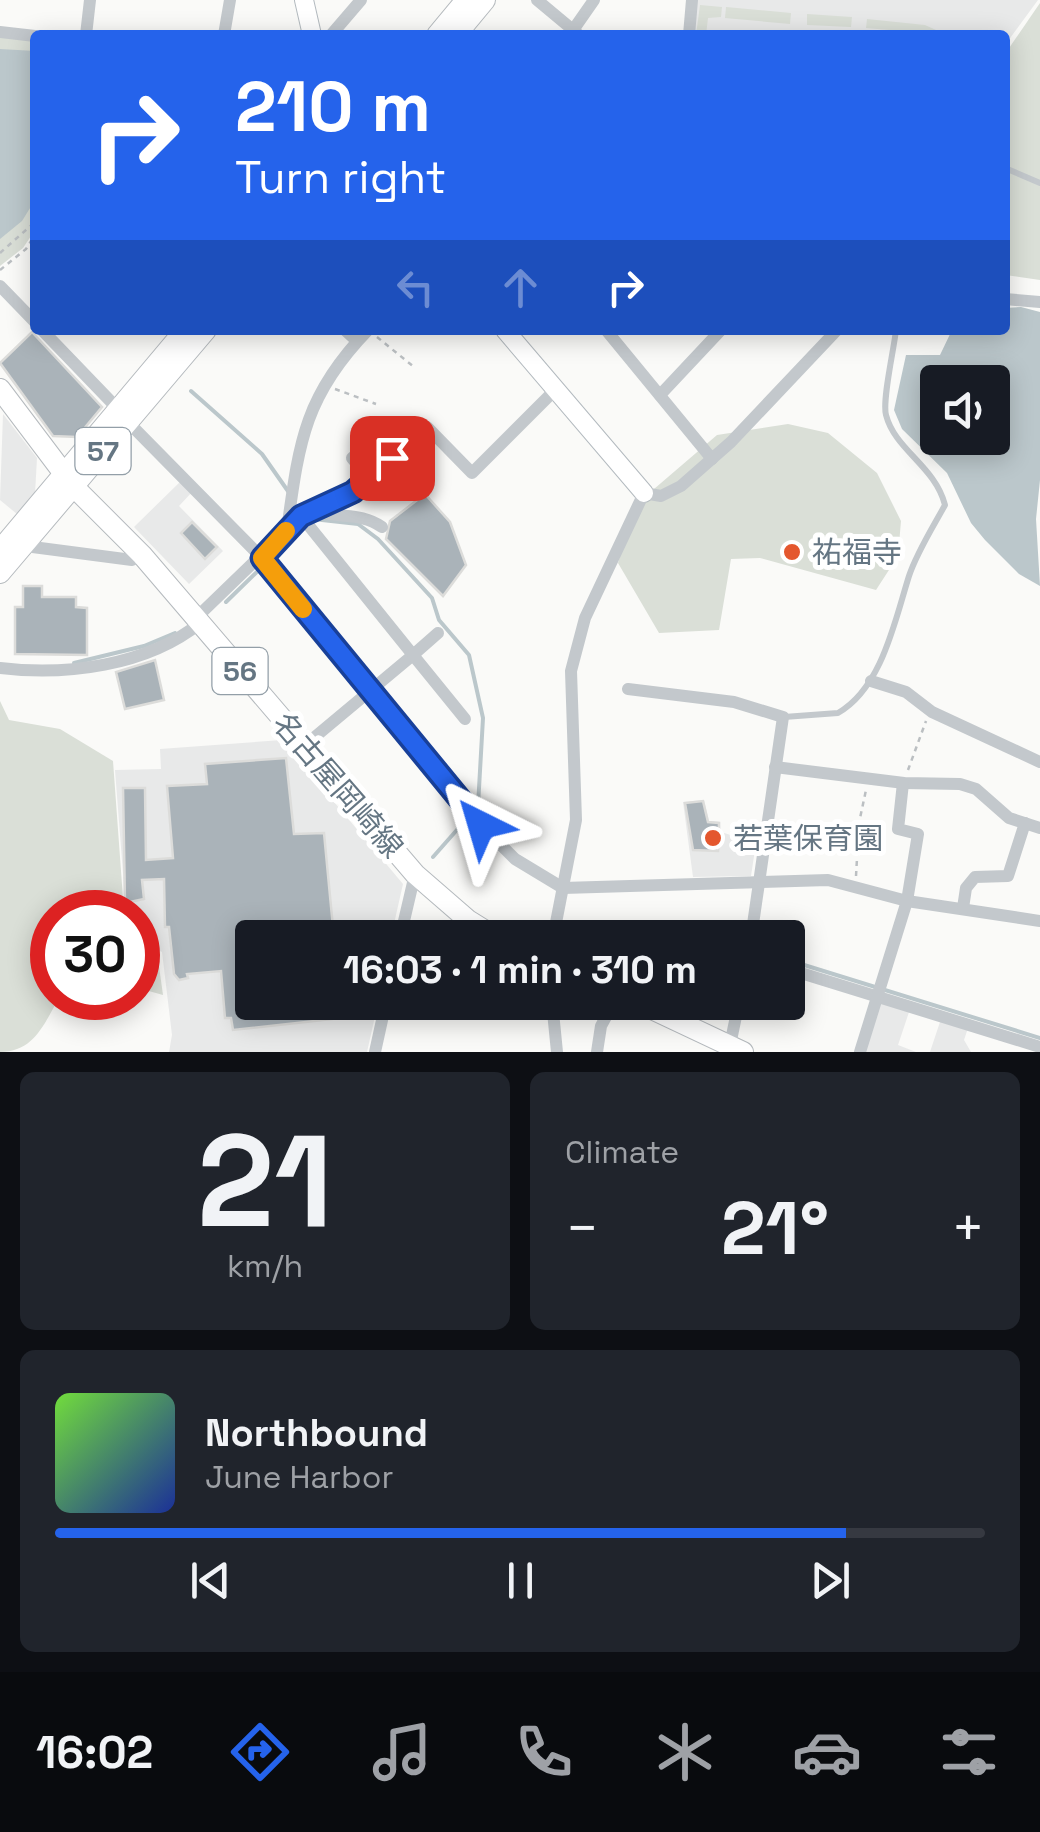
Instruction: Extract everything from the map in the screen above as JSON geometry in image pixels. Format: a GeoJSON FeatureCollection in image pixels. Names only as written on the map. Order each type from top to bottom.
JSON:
{"type":"FeatureCollection","features":[{"type":"Feature","properties":{"kind":"main road"},"geometry":{"type":"LineString","coordinates":[[441,30],[466,0]]}},
{"type":"Feature","properties":{"kind":"main road"},"geometry":{"type":"LineString","coordinates":[[460,30],[485,0]]}},
{"type":"Feature","properties":{"kind":"main road","name":"57"},"geometry":{"type":"LineString","coordinates":[[123,416],[181,335]]}},
{"type":"Feature","properties":{"kind":"main road","name":"57"},"geometry":{"type":"LineString","coordinates":[[0,573],[7,547],[201,335]]}},
{"type":"Feature","properties":{"kind":"main road","name":"名古屋岡崎線"},"geometry":{"type":"LineString","coordinates":[[0,389],[68,480],[142,555],[414,874],[468,920]]}},
{"type":"Feature","properties":{"kind":"main road"},"geometry":{"type":"LineString","coordinates":[[675,1020],[736,1049]]}},
{"type":"Feature","properties":{"kind":"street"},"geometry":{"type":"LineString","coordinates":[[87,30],[90,0]]}},
{"type":"Feature","properties":{"kind":"street"},"geometry":{"type":"LineString","coordinates":[[225,30],[230,0]]}},
{"type":"Feature","properties":{"kind":"street"},"geometry":{"type":"LineString","coordinates":[[304,0],[311,30]]}},
{"type":"Feature","properties":{"kind":"street"},"geometry":{"type":"LineString","coordinates":[[335,30],[361,0]]}},
{"type":"Feature","properties":{"kind":"street"},"geometry":{"type":"LineString","coordinates":[[538,0],[571,30]]}},
{"type":"Feature","properties":{"kind":"street"},"geometry":{"type":"LineString","coordinates":[[576,30],[594,0]]}},
{"type":"Feature","properties":{"kind":"street"},"geometry":{"type":"LineString","coordinates":[[689,30],[692,0]]}},
{"type":"Feature","properties":{"kind":"street"},"geometry":{"type":"LineString","coordinates":[[0,32],[30,35]]}},
{"type":"Feature","properties":{"kind":"street"},"geometry":{"type":"LineString","coordinates":[[0,286],[30,317]]}},
{"type":"Feature","properties":{"kind":"street"},"geometry":{"type":"LineString","coordinates":[[1010,299],[1040,302]]}},
{"type":"Feature","properties":{"kind":"street"},"geometry":{"type":"LineString","coordinates":[[47,335],[262,558],[369,691],[515,860],[563,888],[828,880],[907,901],[1040,921]]}},
{"type":"Feature","properties":{"kind":"street"},"geometry":{"type":"LineString","coordinates":[[350,335],[357,341]]}},
{"type":"Feature","properties":{"kind":"street"},"geometry":{"type":"LineString","coordinates":[[287,530],[305,424],[324,384],[363,335]]}},
{"type":"Feature","properties":{"kind":"street"},"geometry":{"type":"LineString","coordinates":[[509,335],[644,493],[662,496],[712,459],[832,335]]}},
{"type":"Feature","properties":{"kind":"street"},"geometry":{"type":"LineString","coordinates":[[610,335],[712,459]]}},
{"type":"Feature","properties":{"kind":"street"},"geometry":{"type":"LineString","coordinates":[[660,395],[712,335]]}},
{"type":"Feature","properties":{"kind":"street"},"geometry":{"type":"LineString","coordinates":[[0,668],[54,673],[149,651],[198,621],[301,516],[353,492],[427,426],[472,473],[555,390]]}},
{"type":"Feature","properties":{"kind":"street"},"geometry":{"type":"LineString","coordinates":[[369,478],[352,458],[374,439],[392,458]]}},
{"type":"Feature","properties":{"kind":"street"},"geometry":{"type":"LineString","coordinates":[[558,920],[576,820],[571,671],[585,618],[644,493]]}},
{"type":"Feature","properties":{"kind":"street"},"geometry":{"type":"LineString","coordinates":[[316,508],[324,513],[358,514],[382,527]]}},
{"type":"Feature","properties":{"kind":"street"},"geometry":{"type":"LineString","coordinates":[[301,516],[465,718]]}},
{"type":"Feature","properties":{"kind":"street"},"geometry":{"type":"LineString","coordinates":[[7,547],[132,560],[142,555]]}},
{"type":"Feature","properties":{"kind":"street"},"geometry":{"type":"LineString","coordinates":[[304,746],[438,633]]}},
{"type":"Feature","properties":{"kind":"street"},"geometry":{"type":"LineString","coordinates":[[871,681],[916,698],[930,711],[1040,762]]}},
{"type":"Feature","properties":{"kind":"street"},"geometry":{"type":"LineString","coordinates":[[628,689],[734,702],[782,717],[753,920]]}},
{"type":"Feature","properties":{"kind":"street"},"geometry":{"type":"LineString","coordinates":[[776,767],[905,783],[960,784],[976,789],[1008,818],[1040,828]]}},
{"type":"Feature","properties":{"kind":"street"},"geometry":{"type":"LineString","coordinates":[[860,1052],[907,901],[918,834],[898,829],[905,783]]}},
{"type":"Feature","properties":{"kind":"street"},"geometry":{"type":"LineString","coordinates":[[964,908],[966,888],[975,876],[1008,876],[1025,823]]}},
{"type":"Feature","properties":{"kind":"street"},"geometry":{"type":"LineString","coordinates":[[404,920],[414,874]]}},
{"type":"Feature","properties":{"kind":"street"},"geometry":{"type":"LineString","coordinates":[[805,974],[1040,1046]]}},
{"type":"Feature","properties":{"kind":"street"},"geometry":{"type":"LineString","coordinates":[[375,1052],[382,1020]]}},
{"type":"Feature","properties":{"kind":"street"},"geometry":{"type":"LineString","coordinates":[[554,1020],[557,1052]]}},
{"type":"Feature","properties":{"kind":"street"},"geometry":{"type":"LineString","coordinates":[[597,1052],[604,1020]]}},
{"type":"Feature","properties":{"kind":"street"},"geometry":{"type":"LineString","coordinates":[[736,1049],[738,1020]]}},
{"type":"Feature","properties":{"kind":"lane"},"geometry":{"type":"LineString","coordinates":[[1010,170],[1040,183]]}},
{"type":"Feature","properties":{"kind":"lane"},"geometry":{"type":"LineString","coordinates":[[782,717],[838,714],[871,681],[904,603],[909,576],[945,506],[941,488],[926,465],[900,440],[885,414],[895,335]]}},
{"type":"Feature","properties":{"kind":"path"},"geometry":{"type":"LineString","coordinates":[[0,253],[30,226]]}},
{"type":"Feature","properties":{"kind":"path"},"geometry":{"type":"LineString","coordinates":[[0,270],[30,243]]}},
{"type":"Feature","properties":{"kind":"path"},"geometry":{"type":"LineString","coordinates":[[374,335],[414,367]]}},
{"type":"Feature","properties":{"kind":"path"},"geometry":{"type":"LineString","coordinates":[[324,384],[376,404]]}},
{"type":"Feature","properties":{"kind":"path"},"geometry":{"type":"LineString","coordinates":[[905,783],[930,711]]}},
{"type":"Feature","properties":{"kind":"path"},"geometry":{"type":"LineString","coordinates":[[854,885],[859,823],[868,779]]}},
{"type":"Feature","properties":{"kind":"shaded area"},"geometry":{"type":"Polygon","coordinates":[[[697,0],[1038,0],[1010,38],[1010,30],[694,30],[697,0]]]}},
{"type":"Feature","properties":{"kind":"shaded area"},"geometry":{"type":"Polygon","coordinates":[[[1040,3],[1040,280],[1010,276],[1010,47],[1040,3]]]}},
{"type":"Feature","properties":{"kind":"shaded area"},"geometry":{"type":"Polygon","coordinates":[[[700,5],[722,7],[721,17],[708,18],[707,30],[697,30],[700,5]]]}},
{"type":"Feature","properties":{"kind":"shaded area"},"geometry":{"type":"Polygon","coordinates":[[[726,7],[791,13],[790,24],[725,18],[726,7]]]}},
{"type":"Feature","properties":{"kind":"shaded area"},"geometry":{"type":"Polygon","coordinates":[[[807,14],[852,17],[851,27],[807,25],[807,14]]]}},
{"type":"Feature","properties":{"kind":"shaded area"},"geometry":{"type":"Polygon","coordinates":[[[867,19],[925,25],[936,30],[889,30],[866,28],[867,19]]]}},
{"type":"Feature","properties":{"kind":"shaded area"},"geometry":{"type":"Polygon","coordinates":[[[0,35],[30,39],[30,238],[0,266],[0,35]]]}},
{"type":"Feature","properties":{"kind":"shaded area"},"geometry":{"type":"Polygon","coordinates":[[[0,49],[30,51],[30,208],[22,221],[0,239],[0,49]]]}},
{"type":"Feature","properties":{"kind":"shaded area"},"geometry":{"type":"Polygon","coordinates":[[[1010,308],[1040,312],[1040,480],[1036,519],[1040,586],[1019,574],[985,540],[971,523],[947,473],[929,455],[1010,455],[1010,365],[920,365],[920,447],[902,429],[894,410],[906,355],[940,355],[950,335],[1010,335],[1010,308]]]}},
{"type":"Feature","properties":{"kind":"shaded area"},"geometry":{"type":"Polygon","coordinates":[[[3,414],[37,458],[35,494],[17,514],[0,500],[3,414]]]}},
{"type":"Feature","properties":{"kind":"shaded area"},"geometry":{"type":"Polygon","coordinates":[[[788,424],[828,433],[877,473],[901,521],[898,556],[876,590],[760,558],[731,559],[719,630],[659,633],[618,563],[626,536],[647,495],[717,435],[788,424]]]}},
{"type":"Feature","properties":{"kind":"shaded area"},"geometry":{"type":"Polygon","coordinates":[[[181,481],[192,492],[179,506],[223,551],[189,584],[134,527],[181,481]]]}},
{"type":"Feature","properties":{"kind":"shaded area"},"geometry":{"type":"Polygon","coordinates":[[[0,701],[9,720],[60,729],[113,761],[122,890],[30,890],[30,1020],[47,1020],[30,1042],[0,1052],[0,701]]]}},
{"type":"Feature","properties":{"kind":"shaded area"},"geometry":{"type":"Polygon","coordinates":[[[282,740],[403,884],[395,920],[235,920],[235,1020],[374,1020],[367,1052],[169,1052],[172,1035],[160,951],[160,890],[124,890],[115,770],[161,769],[160,749],[282,740]]]}},
{"type":"Feature","properties":{"kind":"shaded area","name":"若葉保育園"},"geometry":{"type":"Polygon","coordinates":[[[704,800],[709,821],[720,822],[721,832],[756,843],[751,876],[693,877],[683,802],[704,800]]]}},
{"type":"Feature","properties":{"kind":"shaded area"},"geometry":{"type":"Polygon","coordinates":[[[879,1000],[910,1009],[898,1045],[916,1052],[863,1052],[879,1000]]]}},
{"type":"Feature","properties":{"kind":"shaded area"},"geometry":{"type":"Polygon","coordinates":[[[941,1019],[968,1028],[964,1040],[971,1052],[930,1052],[941,1019]]]}},
{"type":"Feature","properties":{"kind":"building"},"geometry":{"type":"Polygon","coordinates":[[[30,334],[35,335],[102,407],[77,437],[53,436],[0,363],[30,334]]]}},
{"type":"Feature","properties":{"kind":"building"},"geometry":{"type":"Polygon","coordinates":[[[425,494],[450,522],[466,565],[443,596],[386,539],[390,521],[425,494]]]}},
{"type":"Feature","properties":{"kind":"building"},"geometry":{"type":"Polygon","coordinates":[[[192,522],[217,547],[205,559],[181,533],[192,522]]]}},
{"type":"Feature","properties":{"kind":"building"},"geometry":{"type":"Polygon","coordinates":[[[23,586],[42,586],[42,597],[76,597],[76,607],[87,608],[87,655],[15,654],[15,607],[23,607],[23,586]]]}},
{"type":"Feature","properties":{"kind":"building"},"geometry":{"type":"Polygon","coordinates":[[[155,660],[164,700],[125,709],[116,672],[155,660]]]}},
{"type":"Feature","properties":{"kind":"building"},"geometry":{"type":"Polygon","coordinates":[[[286,758],[294,834],[324,833],[332,920],[235,920],[235,1020],[324,1020],[233,1030],[231,1018],[225,1018],[221,971],[187,974],[188,978],[179,980],[174,974],[169,927],[165,927],[164,879],[142,880],[143,890],[125,890],[123,788],[145,788],[146,860],[173,858],[167,786],[207,784],[205,764],[286,758]]]}},
{"type":"Feature","properties":{"kind":"building"},"geometry":{"type":"Polygon","coordinates":[[[703,801],[708,822],[719,823],[718,851],[693,850],[685,803],[703,801]]]}},
{"type":"Feature","properties":{"kind":"waterway"},"geometry":{"type":"LineString","coordinates":[[191,391],[262,454],[290,494]]}},
{"type":"Feature","properties":{"kind":"waterway"},"geometry":{"type":"LineString","coordinates":[[268,560],[313,519],[358,524],[378,539],[432,598],[439,620],[469,655],[483,718],[478,806],[433,857]]}},
{"type":"Feature","properties":{"kind":"waterway"},"geometry":{"type":"LineString","coordinates":[[226,602],[262,567]]}},
{"type":"Feature","properties":{"kind":"waterway"},"geometry":{"type":"LineString","coordinates":[[74,663],[144,646],[175,633]]}},
{"type":"Feature","properties":{"kind":"waterway"},"geometry":{"type":"LineString","coordinates":[[805,965],[1040,1038]]}},
{"type":"Feature","properties":{"kind":"slow traffic"},"geometry":{"type":"LineString","coordinates":[[286,531],[262,558],[303,609]]}},
{"type":"Feature","properties":{"kind":"place","name":"祐福寺"},"geometry":{"type":"Point","coordinates":[792,552]}},
{"type":"Feature","properties":{"kind":"place","name":"若葉保育園"},"geometry":{"type":"Point","coordinates":[713,838]}},
{"type":"Feature","properties":{"kind":"route"},"geometry":{"type":"LineString","coordinates":[[392,458],[353,492],[301,516],[262,558],[481,825]]}}]}
